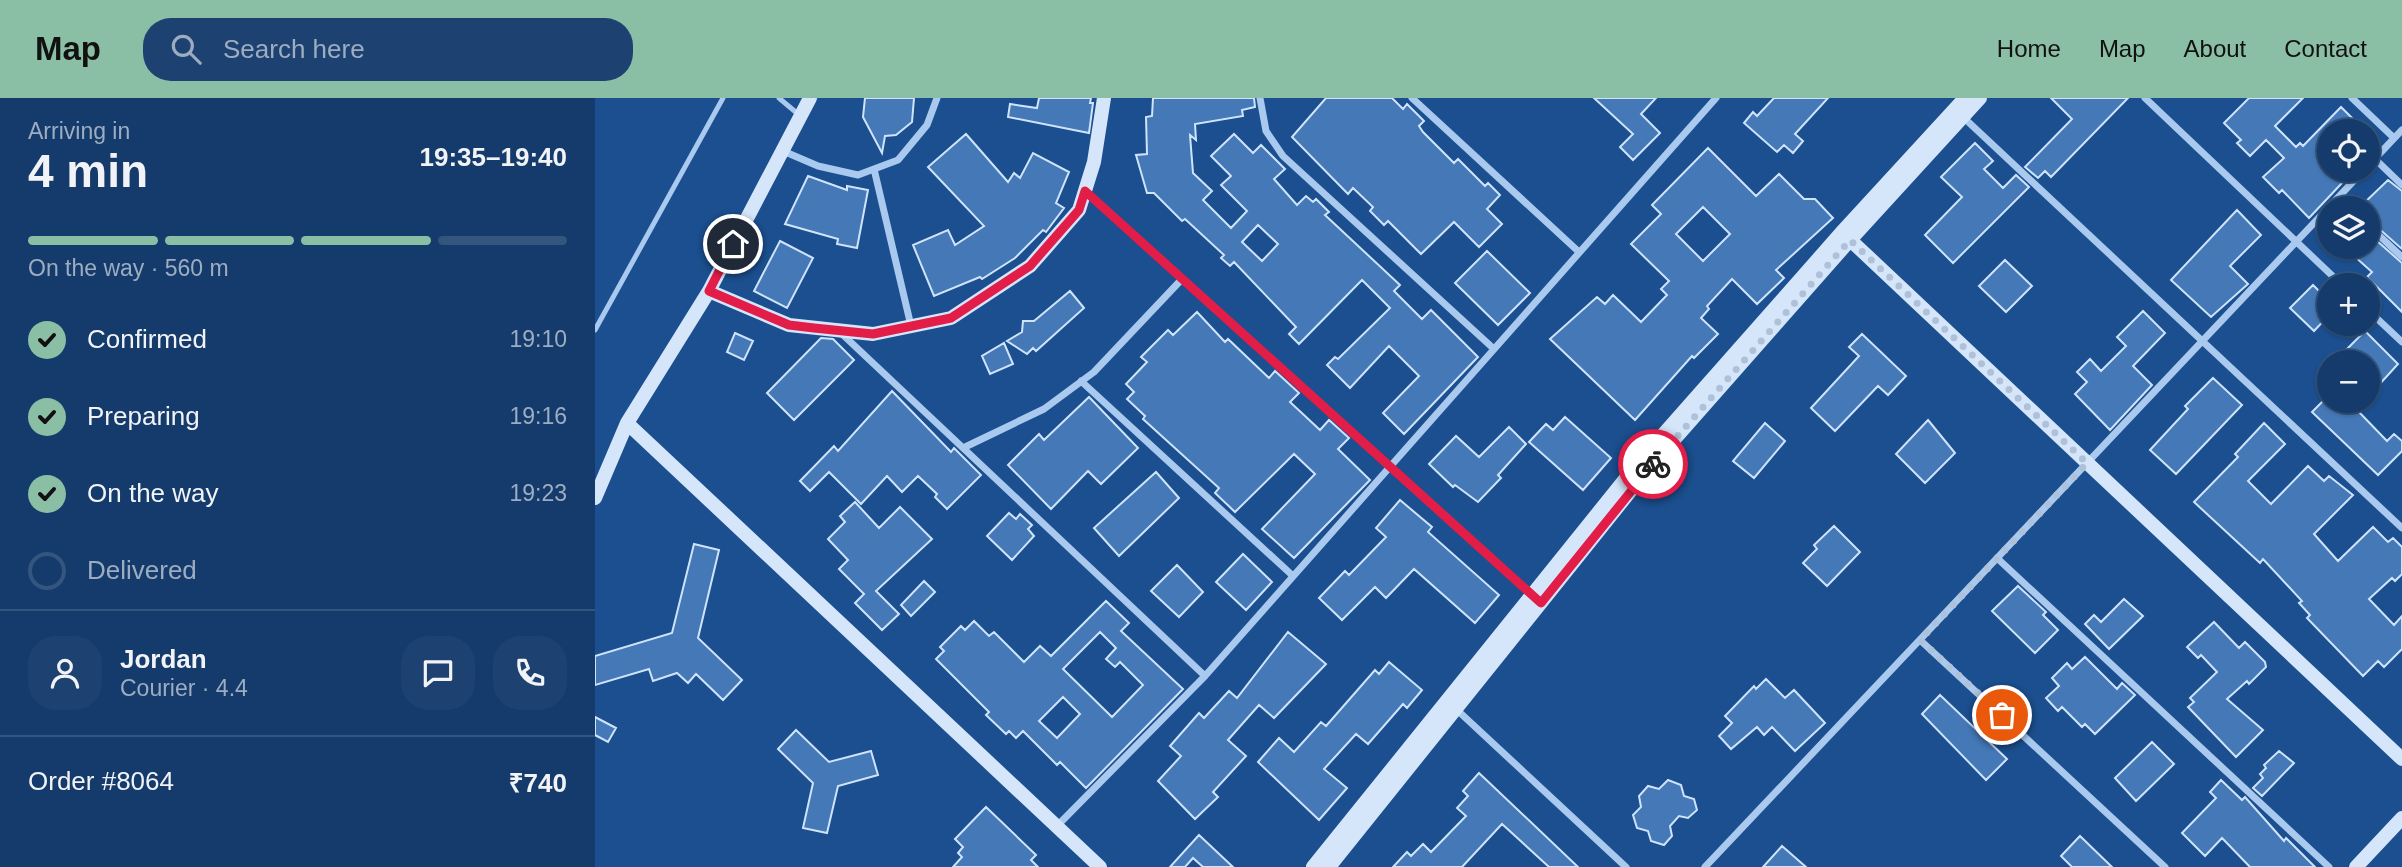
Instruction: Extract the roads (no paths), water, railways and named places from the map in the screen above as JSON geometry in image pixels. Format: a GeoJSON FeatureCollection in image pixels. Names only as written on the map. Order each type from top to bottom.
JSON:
{"type":"FeatureCollection","features":[{"type":"Feature","properties":{"kind":"street"},"geometry":{"type":"LineString","coordinates":[[595,498],[627,423],[709,291],[810,98]]}},
{"type":"Feature","properties":{"kind":"street"},"geometry":{"type":"LineString","coordinates":[[783,151],[818,166],[858,174],[874,169],[898,160],[926,125],[937,98]]}},
{"type":"Feature","properties":{"kind":"street"},"geometry":{"type":"LineString","coordinates":[[709,291],[789,325],[839,331],[873,334],[951,318],[1030,266],[1079,210],[1094,162],[1104,98]]}},
{"type":"Feature","properties":{"kind":"street"},"geometry":{"type":"LineString","coordinates":[[1260,98],[1266,131],[1283,156],[1494,349]]}},
{"type":"Feature","properties":{"kind":"street"},"geometry":{"type":"LineString","coordinates":[[1412,98],[1579,252]]}},
{"type":"Feature","properties":{"kind":"street"},"geometry":{"type":"LineString","coordinates":[[1058,825],[1205,676],[1716,98]]}},
{"type":"Feature","properties":{"kind":"street"},"geometry":{"type":"LineString","coordinates":[[1329,867],[1452,705],[1537,599],[1965,98]]}},
{"type":"Feature","properties":{"kind":"street"},"geometry":{"type":"LineString","coordinates":[[1846,236],[1980,98]]}},
{"type":"Feature","properties":{"kind":"street"},"geometry":{"type":"LineString","coordinates":[[2145,98],[2329,273]]}},
{"type":"Feature","properties":{"kind":"street"},"geometry":{"type":"LineString","coordinates":[[2352,98],[2394,138]]}},
{"type":"Feature","properties":{"kind":"street"},"geometry":{"type":"LineString","coordinates":[[1963,117],[2402,528]]}},
{"type":"Feature","properties":{"kind":"street"},"geometry":{"type":"LineString","coordinates":[[2380,153],[2402,130]]}},
{"type":"Feature","properties":{"kind":"street"},"geometry":{"type":"LineString","coordinates":[[2380,164],[2402,185]]}},
{"type":"Feature","properties":{"kind":"street"},"geometry":{"type":"LineString","coordinates":[[874,169],[911,326]]}},
{"type":"Feature","properties":{"kind":"street"},"geometry":{"type":"LineString","coordinates":[[2340,196],[2353,182]]}},
{"type":"Feature","properties":{"kind":"street"},"geometry":{"type":"LineString","coordinates":[[1085,191],[1537,599]]}},
{"type":"Feature","properties":{"kind":"street"},"geometry":{"type":"LineString","coordinates":[[1705,867],[2317,220]]}},
{"type":"Feature","properties":{"kind":"street"},"geometry":{"type":"LineString","coordinates":[[1846,236],[2402,759]]}},
{"type":"Feature","properties":{"kind":"street"},"geometry":{"type":"LineString","coordinates":[[2380,236],[2402,257]]}},
{"type":"Feature","properties":{"kind":"street"},"geometry":{"type":"LineString","coordinates":[[963,448],[1044,409],[1081,381],[1182,279]]}},
{"type":"Feature","properties":{"kind":"street"},"geometry":{"type":"LineString","coordinates":[[2380,321],[2402,342]]}},
{"type":"Feature","properties":{"kind":"street"},"geometry":{"type":"LineString","coordinates":[[839,331],[1205,676]]}},
{"type":"Feature","properties":{"kind":"street"},"geometry":{"type":"LineString","coordinates":[[1081,381],[1293,576]]}},
{"type":"Feature","properties":{"kind":"street"},"geometry":{"type":"LineString","coordinates":[[627,423],[1100,867]]}},
{"type":"Feature","properties":{"kind":"street"},"geometry":{"type":"LineString","coordinates":[[1997,558],[2329,867]]}},
{"type":"Feature","properties":{"kind":"street"},"geometry":{"type":"LineString","coordinates":[[1920,640],[2165,867]]}},
{"type":"Feature","properties":{"kind":"street"},"geometry":{"type":"LineString","coordinates":[[1313,867],[1452,705]]}},
{"type":"Feature","properties":{"kind":"street"},"geometry":{"type":"LineString","coordinates":[[1452,705],[1626,867]]}},
{"type":"Feature","properties":{"kind":"street"},"geometry":{"type":"LineString","coordinates":[[2355,867],[2402,818]]}},
{"type":"Feature","properties":{"kind":"lane"},"geometry":{"type":"LineString","coordinates":[[595,330],[723,98]]}},
{"type":"Feature","properties":{"kind":"lane"},"geometry":{"type":"LineString","coordinates":[[779,98],[801,116]]}}]}
